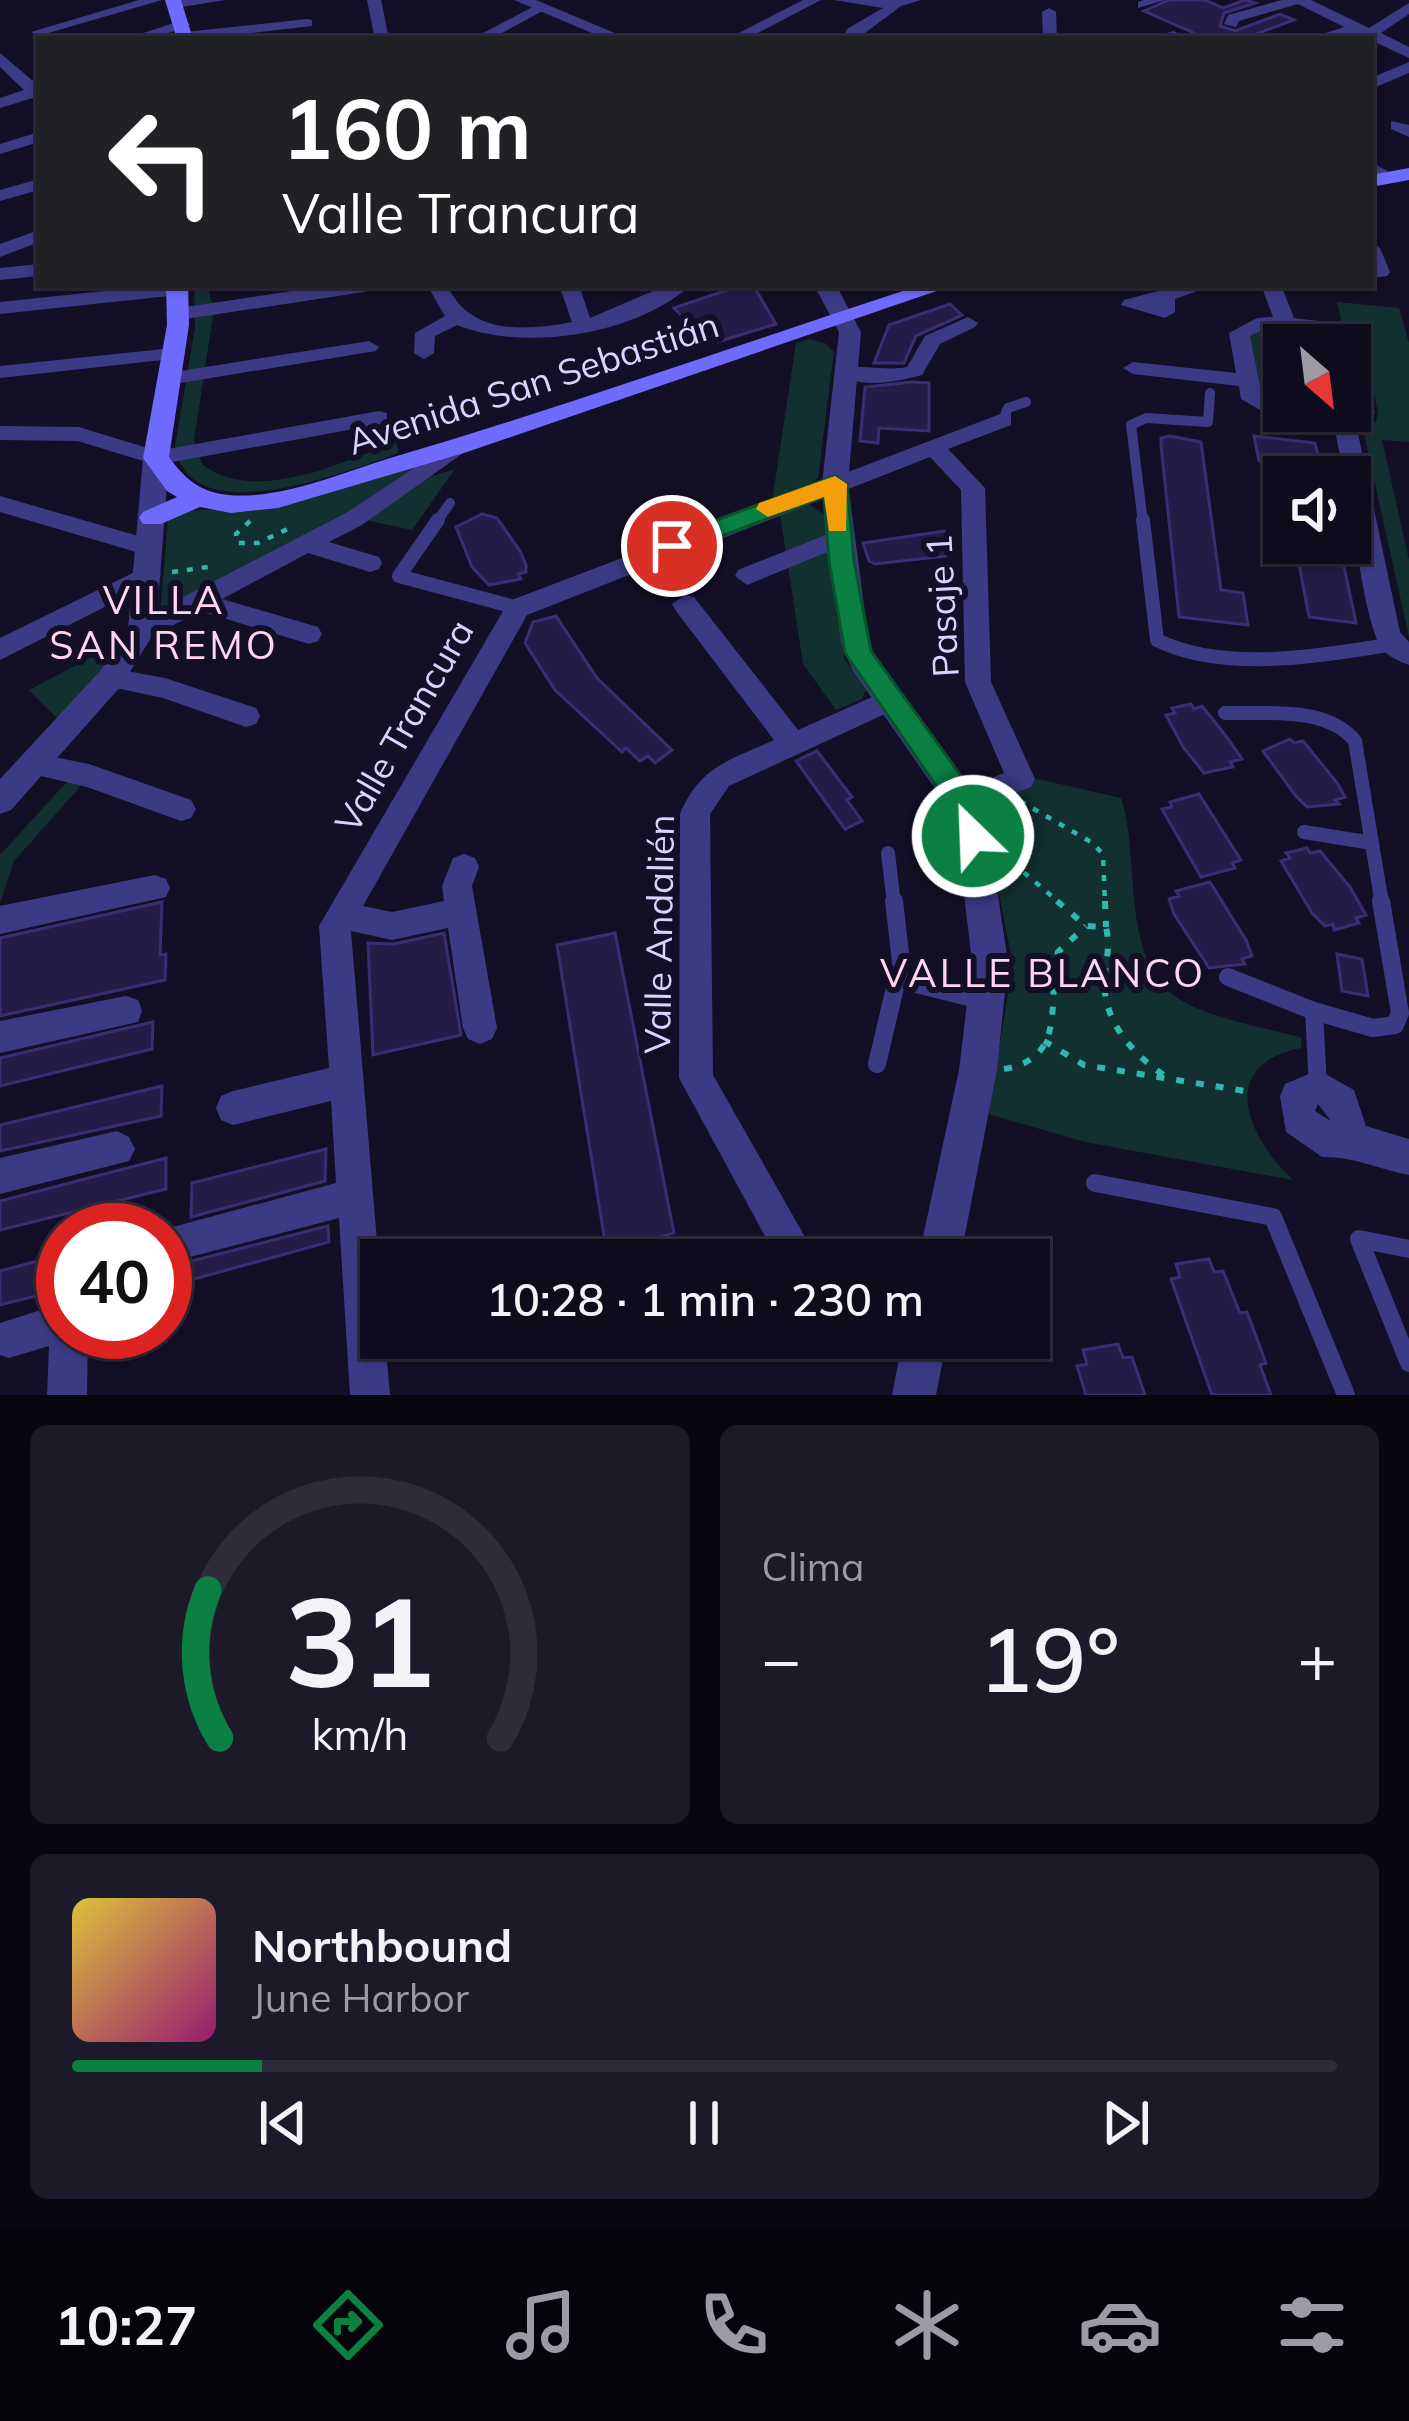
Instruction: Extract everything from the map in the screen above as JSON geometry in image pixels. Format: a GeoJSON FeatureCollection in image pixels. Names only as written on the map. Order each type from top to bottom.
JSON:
{"type":"FeatureCollection","features":[{"type":"Feature","properties":{"kind":"main road"},"geometry":{"type":"LineString","coordinates":[[174,2],[185,33]]}},
{"type":"Feature","properties":{"kind":"main road","name":"Avenida San Sebastián"},"geometry":{"type":"LineString","coordinates":[[198,498],[231,504],[269,502],[458,446],[932,288]]}},
{"type":"Feature","properties":{"kind":"main road"},"geometry":{"type":"LineString","coordinates":[[154,553],[198,498],[167,477],[156,458],[178,296]]}},
{"type":"Feature","properties":{"kind":"street"},"geometry":{"type":"LineString","coordinates":[[38,32],[155,0]]}},
{"type":"Feature","properties":{"kind":"street"},"geometry":{"type":"LineString","coordinates":[[174,2],[219,0]]}},
{"type":"Feature","properties":{"kind":"street"},"geometry":{"type":"LineString","coordinates":[[374,0],[381,36]]}},
{"type":"Feature","properties":{"kind":"street"},"geometry":{"type":"LineString","coordinates":[[522,0],[613,36]]}},
{"type":"Feature","properties":{"kind":"street"},"geometry":{"type":"LineString","coordinates":[[740,36],[814,0]]}},
{"type":"Feature","properties":{"kind":"street"},"geometry":{"type":"LineString","coordinates":[[841,0],[914,0]]}},
{"type":"Feature","properties":{"kind":"street"},"geometry":{"type":"LineString","coordinates":[[1225,26],[1299,0],[1409,52]]}},
{"type":"Feature","properties":{"kind":"street"},"geometry":{"type":"LineString","coordinates":[[851,36],[896,3]]}},
{"type":"Feature","properties":{"kind":"street"},"geometry":{"type":"LineString","coordinates":[[1343,36],[1365,31],[1409,7]]}},
{"type":"Feature","properties":{"kind":"street"},"geometry":{"type":"LineString","coordinates":[[484,36],[542,8]]}},
{"type":"Feature","properties":{"kind":"street"},"geometry":{"type":"LineString","coordinates":[[185,33],[307,23]]}},
{"type":"Feature","properties":{"kind":"street"},"geometry":{"type":"LineString","coordinates":[[1148,36],[1174,35]]}},
{"type":"Feature","properties":{"kind":"street"},"geometry":{"type":"LineString","coordinates":[[0,58],[36,91]]}},
{"type":"Feature","properties":{"kind":"street"},"geometry":{"type":"LineString","coordinates":[[1374,83],[1409,68]]}},
{"type":"Feature","properties":{"kind":"street"},"geometry":{"type":"LineString","coordinates":[[0,103],[36,92]]}},
{"type":"Feature","properties":{"kind":"street"},"geometry":{"type":"LineString","coordinates":[[0,149],[36,138]]}},
{"type":"Feature","properties":{"kind":"street"},"geometry":{"type":"LineString","coordinates":[[0,196],[36,185]]}},
{"type":"Feature","properties":{"kind":"street"},"geometry":{"type":"LineString","coordinates":[[0,251],[36,237]]}},
{"type":"Feature","properties":{"kind":"street"},"geometry":{"type":"LineString","coordinates":[[0,274],[36,270]]}},
{"type":"Feature","properties":{"kind":"street"},"geometry":{"type":"LineString","coordinates":[[0,308],[327,288]]}},
{"type":"Feature","properties":{"kind":"street"},"geometry":{"type":"LineString","coordinates":[[438,288],[442,307],[454,319],[506,331],[583,326],[618,316],[675,288]]}},
{"type":"Feature","properties":{"kind":"street"},"geometry":{"type":"LineString","coordinates":[[570,288],[583,326]]}},
{"type":"Feature","properties":{"kind":"street"},"geometry":{"type":"LineString","coordinates":[[827,288],[850,332],[835,484],[838,538],[855,643],[963,802],[973,836],[990,962],[978,1070],[943,1239]]}},
{"type":"Feature","properties":{"kind":"street"},"geometry":{"type":"LineString","coordinates":[[1166,295],[1193,288]]}},
{"type":"Feature","properties":{"kind":"street"},"geometry":{"type":"LineString","coordinates":[[1272,288],[1285,322]]}},
{"type":"Feature","properties":{"kind":"street"},"geometry":{"type":"LineString","coordinates":[[424,353],[424,333],[454,319]]}},
{"type":"Feature","properties":{"kind":"street"},"geometry":{"type":"LineString","coordinates":[[1263,406],[1249,396],[1240,331],[1264,322],[1302,324]]}},
{"type":"Feature","properties":{"kind":"street"},"geometry":{"type":"LineString","coordinates":[[847,372],[887,378],[915,371],[932,340],[968,323]]}},
{"type":"Feature","properties":{"kind":"street"},"geometry":{"type":"LineString","coordinates":[[0,372],[170,367],[369,347]]}},
{"type":"Feature","properties":{"kind":"street"},"geometry":{"type":"LineString","coordinates":[[1133,368],[1246,380]]}},
{"type":"Feature","properties":{"kind":"street","name":"Valle Trancura"},"geometry":{"type":"LineString","coordinates":[[361,1239],[334,938],[340,915],[518,608],[1014,411]]}},
{"type":"Feature","properties":{"kind":"street"},"geometry":{"type":"LineString","coordinates":[[0,433],[80,434],[156,458],[380,418]]}},
{"type":"Feature","properties":{"kind":"street"},"geometry":{"type":"LineString","coordinates":[[1346,432],[1387,632],[1401,650]]}},
{"type":"Feature","properties":{"kind":"street"},"geometry":{"type":"LineString","coordinates":[[142,630],[354,519],[458,446]]}},
{"type":"Feature","properties":{"kind":"street","name":"Pasaje 1"},"geometry":{"type":"LineString","coordinates":[[932,446],[973,488],[978,682],[1021,778],[999,789]]}},
{"type":"Feature","properties":{"kind":"street"},"geometry":{"type":"LineString","coordinates":[[13,779],[111,678],[142,630],[154,553],[156,458]]}},
{"type":"Feature","properties":{"kind":"street"},"geometry":{"type":"LineString","coordinates":[[0,504],[154,553]]}},
{"type":"Feature","properties":{"kind":"street"},"geometry":{"type":"LineString","coordinates":[[747,576],[838,538]]}},
{"type":"Feature","properties":{"kind":"street"},"geometry":{"type":"LineString","coordinates":[[305,544],[370,562]]}},
{"type":"Feature","properties":{"kind":"street"},"geometry":{"type":"LineString","coordinates":[[0,650],[154,553]]}},
{"type":"Feature","properties":{"kind":"street"},"geometry":{"type":"LineString","coordinates":[[198,601],[309,634]]}},
{"type":"Feature","properties":{"kind":"street"},"geometry":{"type":"LineString","coordinates":[[685,604],[793,744]]}},
{"type":"Feature","properties":{"kind":"street"},"geometry":{"type":"LineString","coordinates":[[0,622],[33,633]]}},
{"type":"Feature","properties":{"kind":"street"},"geometry":{"type":"LineString","coordinates":[[111,678],[165,688],[246,716]]}},
{"type":"Feature","properties":{"kind":"street","name":"Valle Andalién"},"geometry":{"type":"LineString","coordinates":[[787,1239],[705,1098],[693,1059],[698,804],[719,778],[890,700]]}},
{"type":"Feature","properties":{"kind":"street"},"geometry":{"type":"LineString","coordinates":[[13,779],[89,776],[181,809]]}},
{"type":"Feature","properties":{"kind":"street"},"geometry":{"type":"LineString","coordinates":[[963,802],[999,789]]}},
{"type":"Feature","properties":{"kind":"street"},"geometry":{"type":"LineString","coordinates":[[464,867],[457,886],[480,1028]]}},
{"type":"Feature","properties":{"kind":"street"},"geometry":{"type":"LineString","coordinates":[[0,920],[154,888]]}},
{"type":"Feature","properties":{"kind":"street"},"geometry":{"type":"LineString","coordinates":[[340,915],[385,927],[460,910]]}},
{"type":"Feature","properties":{"kind":"street"},"geometry":{"type":"LineString","coordinates":[[0,1037],[126,1011]]}},
{"type":"Feature","properties":{"kind":"street"},"geometry":{"type":"LineString","coordinates":[[233,1108],[345,1081]]}},
{"type":"Feature","properties":{"kind":"street"},"geometry":{"type":"LineString","coordinates":[[1318,1087],[1343,1103],[1350,1120],[1346,1135],[1375,1150],[1409,1157]]}},
{"type":"Feature","properties":{"kind":"street"},"geometry":{"type":"LineString","coordinates":[[0,1175],[117,1149]]}},
{"type":"Feature","properties":{"kind":"street"},"geometry":{"type":"LineString","coordinates":[[192,1238],[355,1196]]}},
{"type":"Feature","properties":{"kind":"street"},"geometry":{"type":"LineString","coordinates":[[9,1339],[36,1330]]}},
{"type":"Feature","properties":{"kind":"street"},"geometry":{"type":"LineString","coordinates":[[67,1395],[68,1359]]}},
{"type":"Feature","properties":{"kind":"street","name":"Valle Trancura"},"geometry":{"type":"LineString","coordinates":[[370,1395],[371,1359]]}},
{"type":"Feature","properties":{"kind":"street"},"geometry":{"type":"LineString","coordinates":[[914,1395],[921,1359]]}},
{"type":"Feature","properties":{"kind":"lane"},"geometry":{"type":"LineString","coordinates":[[1210,393],[1208,422],[1146,418],[1131,425],[1157,640],[1175,649],[1292,661],[1401,650]]}},
{"type":"Feature","properties":{"kind":"lane"},"geometry":{"type":"LineString","coordinates":[[450,503],[399,576],[518,608]]}},
{"type":"Feature","properties":{"kind":"lane"},"geometry":{"type":"LineString","coordinates":[[1225,713],[1330,722],[1350,731],[1398,1019],[1381,1029],[1314,1011],[1228,976]]}},
{"type":"Feature","properties":{"kind":"lane"},"geometry":{"type":"LineString","coordinates":[[1304,832],[1372,843]]}},
{"type":"Feature","properties":{"kind":"lane"},"geometry":{"type":"LineString","coordinates":[[877,1064],[900,980],[888,854]]}},
{"type":"Feature","properties":{"kind":"lane"},"geometry":{"type":"LineString","coordinates":[[900,980],[986,1002]]}},
{"type":"Feature","properties":{"kind":"lane"},"geometry":{"type":"LineString","coordinates":[[1314,1011],[1318,1087]]}},
{"type":"Feature","properties":{"kind":"lane"},"geometry":{"type":"LineString","coordinates":[[1095,1183],[1273,1217],[1346,1395]]}},
{"type":"Feature","properties":{"kind":"lane"},"geometry":{"type":"LineString","coordinates":[[1409,1250],[1359,1239],[1409,1363]]}},
{"type":"Feature","properties":{"kind":"path"},"geometry":{"type":"LineString","coordinates":[[154,553],[208,567]]}},
{"type":"Feature","properties":{"kind":"path"},"geometry":{"type":"LineString","coordinates":[[999,789],[1103,854],[1106,927],[1113,956],[1105,975],[1111,1016],[1138,1061],[1165,1076]]}},
{"type":"Feature","properties":{"kind":"path"},"geometry":{"type":"LineString","coordinates":[[973,836],[994,847],[1086,926],[1106,927]]}},
{"type":"Feature","properties":{"kind":"path"},"geometry":{"type":"LineString","coordinates":[[978,1070],[1024,1069],[1040,1054],[1055,1007],[1055,958],[1062,944],[1086,926]]}},
{"type":"Feature","properties":{"kind":"path"},"geometry":{"type":"LineString","coordinates":[[1044,1041],[1084,1065],[1251,1092]]}},
{"type":"Feature","properties":{"kind":"green space"},"geometry":{"type":"Polygon","coordinates":[[[194,288],[209,288],[215,303],[194,440],[202,464],[223,476],[273,481],[397,442],[398,453],[273,490],[238,492],[208,487],[186,473],[175,446],[195,328],[194,288]]]}},
{"type":"Feature","properties":{"kind":"green space"},"geometry":{"type":"Polygon","coordinates":[[[1337,302],[1399,308],[1409,343],[1409,442],[1382,440],[1409,560],[1409,637],[1363,432],[1371,432],[1378,413],[1371,380],[1371,324],[1342,323],[1337,302]]]}},
{"type":"Feature","properties":{"kind":"green space"},"geometry":{"type":"Polygon","coordinates":[[[1263,329],[1263,397],[1262,397],[1247,335],[1263,329]]]}},
{"type":"Feature","properties":{"kind":"green space"},"geometry":{"type":"Polygon","coordinates":[[[809,339],[825,343],[834,352],[818,478],[806,489],[772,501],[796,343],[809,339]]]}},
{"type":"Feature","properties":{"kind":"green space"},"geometry":{"type":"Polygon","coordinates":[[[432,460],[379,498],[160,614],[168,519],[193,511],[254,509],[289,502],[432,460]]]}},
{"type":"Feature","properties":{"kind":"green space"},"geometry":{"type":"Polygon","coordinates":[[[455,469],[412,530],[365,520],[429,477],[455,469]]]}},
{"type":"Feature","properties":{"kind":"green space"},"geometry":{"type":"Polygon","coordinates":[[[810,505],[825,515],[844,658],[866,690],[862,699],[836,710],[803,664],[780,514],[810,505]]]}},
{"type":"Feature","properties":{"kind":"green space"},"geometry":{"type":"Polygon","coordinates":[[[139,632],[63,724],[29,690],[139,632]]]}},
{"type":"Feature","properties":{"kind":"green space"},"geometry":{"type":"Polygon","coordinates":[[[74,774],[87,779],[14,861],[0,903],[0,855],[74,774]]]}},
{"type":"Feature","properties":{"kind":"green space"},"geometry":{"type":"Polygon","coordinates":[[[1038,779],[1121,798],[1141,939],[1164,987],[1213,1015],[1302,1038],[1301,1048],[1274,1057],[1257,1070],[1249,1086],[1253,1124],[1293,1180],[1085,1142],[988,1114],[1013,965],[982,807],[1038,779]]]}},
{"type":"Feature","properties":{"kind":"building"},"geometry":{"type":"Polygon","coordinates":[[[1169,0],[1205,0],[1223,8],[1245,0],[1255,3],[1224,13],[1220,26],[1235,31],[1280,14],[1294,20],[1251,36],[1201,36],[1144,11],[1169,0]]]}},
{"type":"Feature","properties":{"kind":"building"},"geometry":{"type":"Polygon","coordinates":[[[733,288],[755,288],[776,324],[717,342],[705,330],[698,333],[674,308],[733,288]]]}},
{"type":"Feature","properties":{"kind":"building"},"geometry":{"type":"Polygon","coordinates":[[[950,304],[962,315],[916,336],[904,363],[874,363],[889,325],[950,304]]]}},
{"type":"Feature","properties":{"kind":"building"},"geometry":{"type":"Polygon","coordinates":[[[929,383],[929,431],[879,428],[878,443],[860,441],[865,387],[929,383]]]}},
{"type":"Feature","properties":{"kind":"building"},"geometry":{"type":"Polygon","coordinates":[[[1254,436],[1315,443],[1318,456],[1263,456],[1259,461],[1254,436]]]}},
{"type":"Feature","properties":{"kind":"building"},"geometry":{"type":"Polygon","coordinates":[[[1161,438],[1201,442],[1221,590],[1243,593],[1248,625],[1179,617],[1161,445],[1161,438]]]}},
{"type":"Feature","properties":{"kind":"building"},"geometry":{"type":"Polygon","coordinates":[[[482,514],[497,518],[520,551],[526,565],[526,572],[518,574],[521,579],[489,585],[472,567],[456,527],[482,514]]]}},
{"type":"Feature","properties":{"kind":"building"},"geometry":{"type":"Polygon","coordinates":[[[944,531],[957,551],[954,555],[875,564],[869,561],[863,543],[944,531]]]}},
{"type":"Feature","properties":{"kind":"building"},"geometry":{"type":"Polygon","coordinates":[[[1299,564],[1343,564],[1356,623],[1309,617],[1299,564]]]}},
{"type":"Feature","properties":{"kind":"building"},"geometry":{"type":"Polygon","coordinates":[[[556,616],[597,678],[672,750],[655,763],[648,756],[640,761],[626,748],[622,752],[555,690],[525,643],[533,622],[556,616]]]}},
{"type":"Feature","properties":{"kind":"building"},"geometry":{"type":"Polygon","coordinates":[[[1191,704],[1194,709],[1202,706],[1242,759],[1230,762],[1233,767],[1204,773],[1183,747],[1166,715],[1175,713],[1172,708],[1191,704]]]}},
{"type":"Feature","properties":{"kind":"building"},"geometry":{"type":"Polygon","coordinates":[[[1290,739],[1303,741],[1338,784],[1345,797],[1335,800],[1339,804],[1307,807],[1295,795],[1263,751],[1290,739]]]}},
{"type":"Feature","properties":{"kind":"building"},"geometry":{"type":"Polygon","coordinates":[[[817,751],[852,797],[847,800],[862,821],[845,829],[796,761],[817,751]]]}},
{"type":"Feature","properties":{"kind":"building"},"geometry":{"type":"Polygon","coordinates":[[[1199,794],[1241,860],[1232,863],[1235,868],[1201,877],[1162,809],[1199,794]]]}},
{"type":"Feature","properties":{"kind":"building"},"geometry":{"type":"Polygon","coordinates":[[[1307,848],[1310,853],[1320,851],[1350,887],[1366,915],[1356,918],[1359,923],[1334,930],[1333,924],[1325,926],[1312,913],[1281,861],[1290,858],[1286,853],[1307,848]]]}},
{"type":"Feature","properties":{"kind":"building"},"geometry":{"type":"Polygon","coordinates":[[[1210,882],[1246,940],[1252,956],[1242,959],[1245,964],[1209,968],[1174,914],[1169,899],[1179,896],[1176,891],[1210,882]]]}},
{"type":"Feature","properties":{"kind":"building"},"geometry":{"type":"Polygon","coordinates":[[[162,902],[160,955],[166,954],[165,980],[0,1016],[0,938],[162,902]]]}},
{"type":"Feature","properties":{"kind":"building"},"geometry":{"type":"Polygon","coordinates":[[[444,933],[461,1035],[373,1055],[368,943],[393,944],[444,933]]]}},
{"type":"Feature","properties":{"kind":"building"},"geometry":{"type":"Polygon","coordinates":[[[615,933],[674,1233],[652,1239],[605,1239],[557,945],[615,933]]]}},
{"type":"Feature","properties":{"kind":"building"},"geometry":{"type":"Polygon","coordinates":[[[1337,954],[1362,959],[1368,996],[1342,991],[1337,954]]]}},
{"type":"Feature","properties":{"kind":"building"},"geometry":{"type":"Polygon","coordinates":[[[153,1022],[152,1049],[0,1086],[0,1058],[153,1022]]]}},
{"type":"Feature","properties":{"kind":"building"},"geometry":{"type":"Polygon","coordinates":[[[162,1086],[161,1116],[0,1151],[0,1125],[162,1086]]]}},
{"type":"Feature","properties":{"kind":"building"},"geometry":{"type":"Polygon","coordinates":[[[326,1149],[325,1181],[192,1217],[192,1183],[326,1149]]]}},
{"type":"Feature","properties":{"kind":"building"},"geometry":{"type":"Polygon","coordinates":[[[166,1158],[166,1189],[109,1203],[36,1203],[36,1221],[0,1230],[0,1201],[166,1158]]]}},
{"type":"Feature","properties":{"kind":"building"},"geometry":{"type":"Polygon","coordinates":[[[328,1226],[329,1242],[192,1280],[192,1261],[328,1226]]]}},
{"type":"Feature","properties":{"kind":"building"},"geometry":{"type":"Polygon","coordinates":[[[1209,1259],[1214,1272],[1223,1271],[1240,1313],[1247,1312],[1266,1363],[1260,1365],[1271,1395],[1212,1395],[1171,1279],[1180,1277],[1176,1264],[1209,1259]]]}},
{"type":"Feature","properties":{"kind":"building"},"geometry":{"type":"Polygon","coordinates":[[[36,1261],[36,1296],[0,1305],[0,1271],[36,1261]]]}},
{"type":"Feature","properties":{"kind":"building"},"geometry":{"type":"Polygon","coordinates":[[[1118,1344],[1123,1358],[1132,1357],[1145,1395],[1086,1395],[1077,1366],[1087,1364],[1083,1350],[1118,1344]]]}},
{"type":"Feature","properties":{"kind":"slow traffic"},"geometry":{"type":"LineString","coordinates":[[768,509],[835,484],[838,525]]}},
{"type":"Feature","properties":{"kind":"district","name":"VILLA SAN REMO"},"geometry":{"type":"Point","coordinates":[164,622]}},
{"type":"Feature","properties":{"kind":"district","name":"VALLE BLANCO"},"geometry":{"type":"Point","coordinates":[1043,973]}},
{"type":"Feature","properties":{"kind":"route"},"geometry":{"type":"LineString","coordinates":[[672,546],[835,484],[838,538],[855,643],[863,663],[963,802],[973,836]]}}]}
